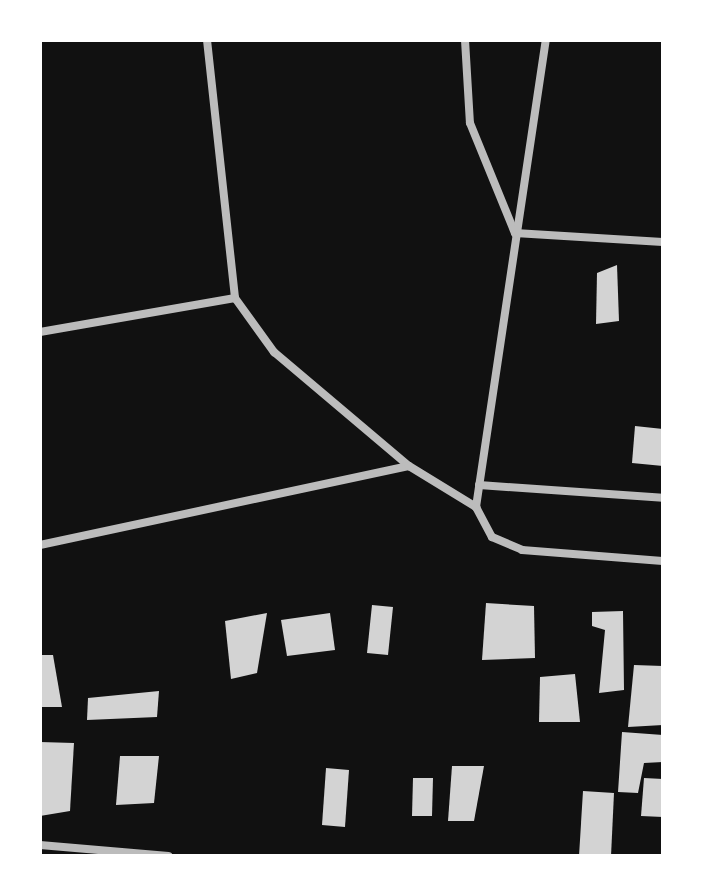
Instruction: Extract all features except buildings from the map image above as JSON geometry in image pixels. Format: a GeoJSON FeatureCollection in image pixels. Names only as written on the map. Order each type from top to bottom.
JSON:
{"type":"FeatureCollection","features":[{"type":"Feature","properties":{"kind":"street"},"geometry":{"type":"LineString","coordinates":[[207,40],[235,298],[274,352],[409,466],[476,507],[492,537],[522,550],[663,561]]}},
{"type":"Feature","properties":{"kind":"street"},"geometry":{"type":"LineString","coordinates":[[465,40],[470,123],[515,233]]}},
{"type":"Feature","properties":{"kind":"street"},"geometry":{"type":"LineString","coordinates":[[476,507],[546,40]]}},
{"type":"Feature","properties":{"kind":"street"},"geometry":{"type":"LineString","coordinates":[[515,233],[663,242]]}},
{"type":"Feature","properties":{"kind":"street"},"geometry":{"type":"LineString","coordinates":[[40,332],[235,298]]}},
{"type":"Feature","properties":{"kind":"street"},"geometry":{"type":"LineString","coordinates":[[40,545],[409,466]]}},
{"type":"Feature","properties":{"kind":"street"},"geometry":{"type":"LineString","coordinates":[[479,485],[663,498]]}},
{"type":"Feature","properties":{"kind":"street"},"geometry":{"type":"LineString","coordinates":[[40,845],[169,856]]}}]}
